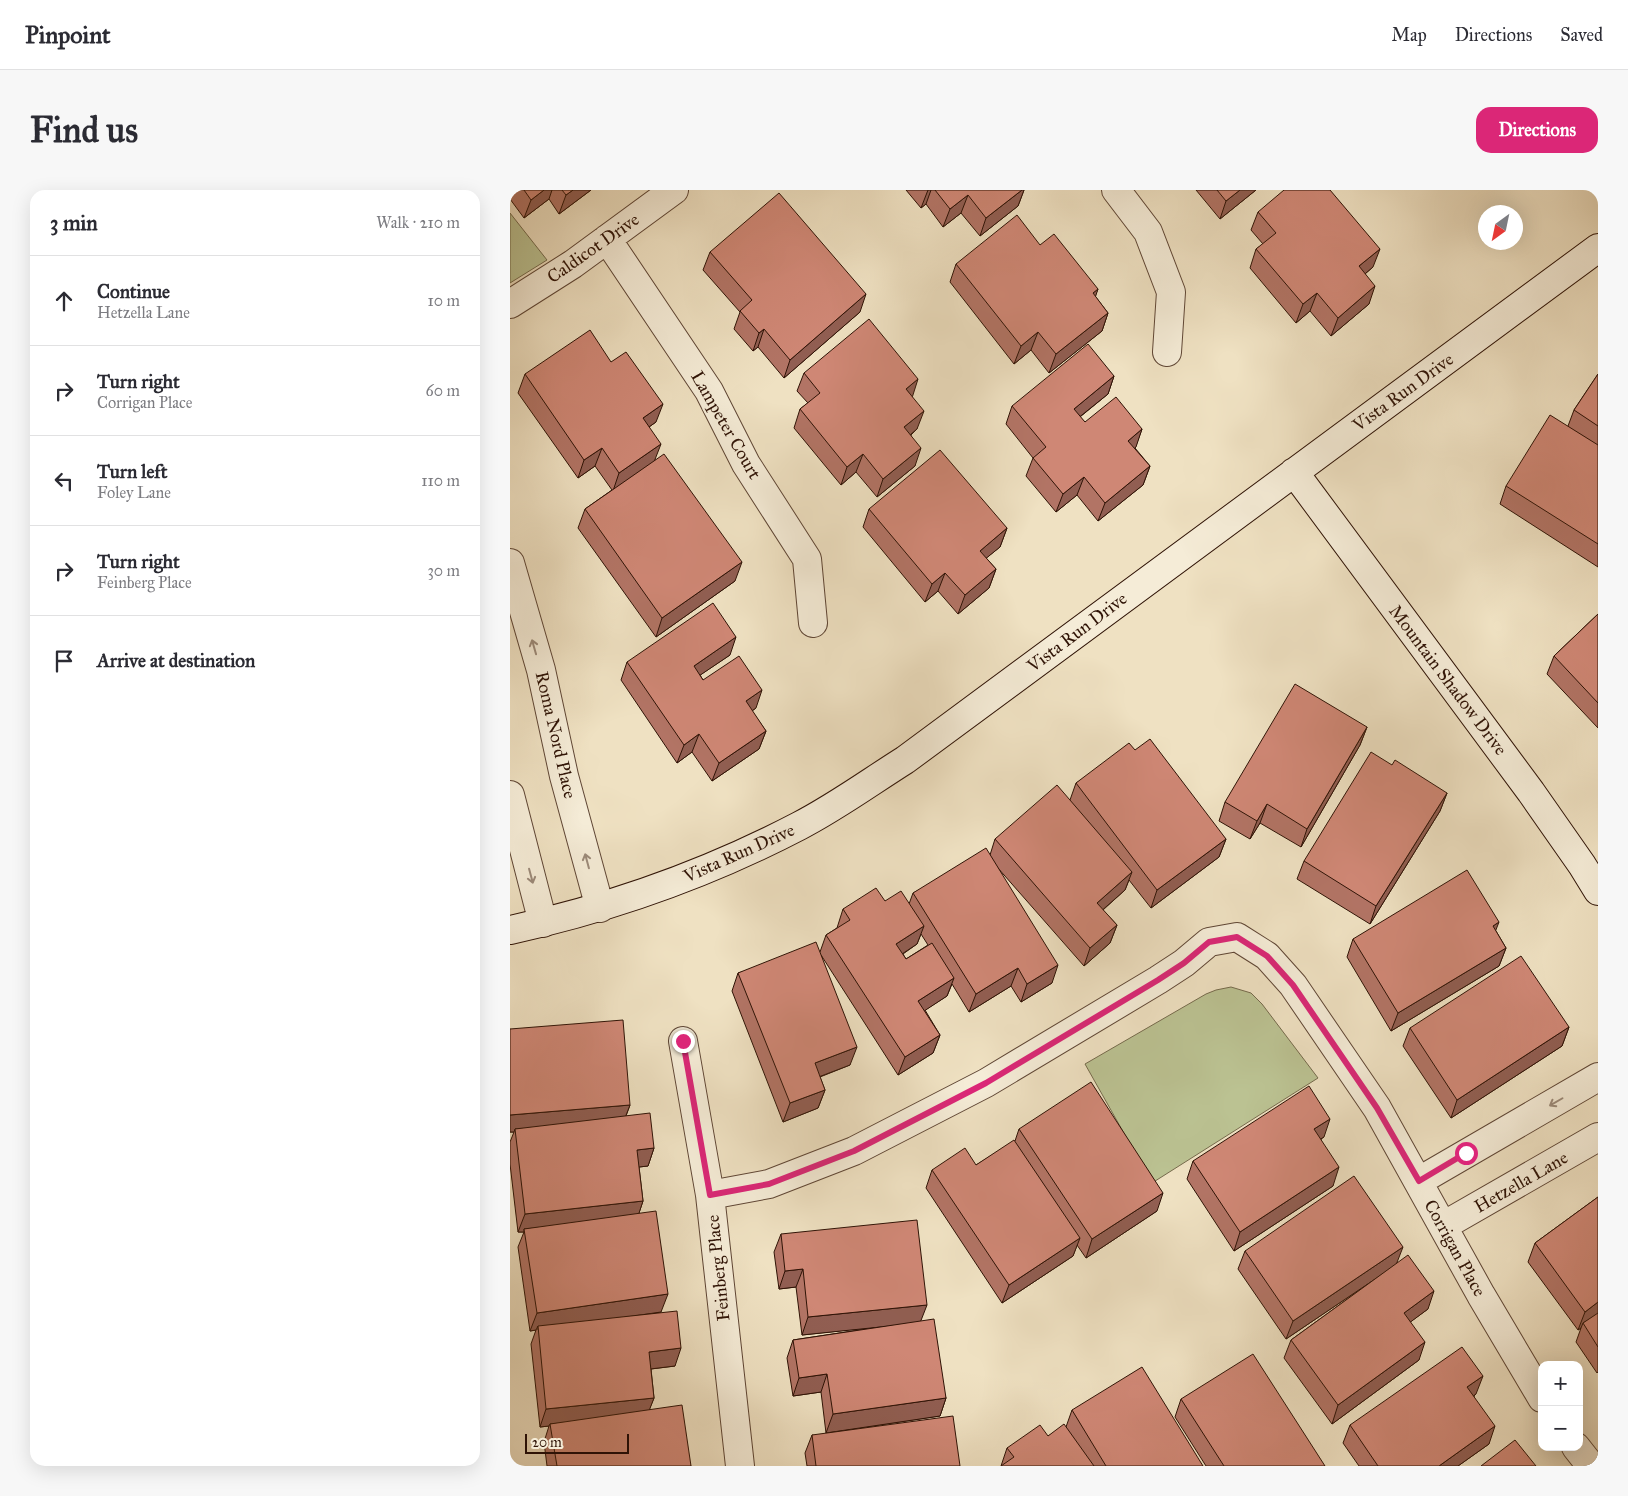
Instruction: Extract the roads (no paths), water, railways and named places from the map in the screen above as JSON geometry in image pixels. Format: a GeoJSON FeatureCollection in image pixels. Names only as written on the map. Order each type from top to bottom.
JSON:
{"type":"FeatureCollection","features":[{"type":"Feature","properties":{"kind":"street","name":"Caldicot Drive"},"geometry":{"type":"LineString","coordinates":[[510,304],[573,264],[674,190]]}},
{"type":"Feature","properties":{"kind":"street"},"geometry":{"type":"LineString","coordinates":[[1116,190],[1148,232],[1171,292],[1167,352]]}},
{"type":"Feature","properties":{"kind":"street","name":"Lampeter Court"},"geometry":{"type":"LineString","coordinates":[[607,240],[709,391],[746,464],[807,559],[813,622]]}},
{"type":"Feature","properties":{"kind":"street","name":"Vista Run Drive"},"geometry":{"type":"LineString","coordinates":[[510,930],[600,908],[687,877],[749,851],[801,825],[857,791],[906,760],[1598,248]]}},
{"type":"Feature","properties":{"kind":"street","name":"Mountain Shadow Drive"},"geometry":{"type":"LineString","coordinates":[[1294,472],[1531,792],[1598,891]]}},
{"type":"Feature","properties":{"kind":"street","name":"Roma Nord Place"},"geometry":{"type":"LineString","coordinates":[[510,563],[541,670],[564,776],[600,908]]}},
{"type":"Feature","properties":{"kind":"street"},"geometry":{"type":"LineString","coordinates":[[510,795],[543,922]]}},
{"type":"Feature","properties":{"kind":"street","name":"Corrigan Place"},"geometry":{"type":"LineString","coordinates":[[710,1195],[769,1184],[854,1151],[986,1083],[1158,980],[1184,963],[1209,942],[1237,937],[1267,956],[1293,985],[1377,1108],[1481,1295],[1538,1391]]}},
{"type":"Feature","properties":{"kind":"street","name":"Feinberg Place"},"geometry":{"type":"LineString","coordinates":[[683,1041],[710,1195],[740,1466]]}},
{"type":"Feature","properties":{"kind":"street"},"geometry":{"type":"LineString","coordinates":[[1419,1181],[1598,1077]]}},
{"type":"Feature","properties":{"kind":"street","name":"Hetzella Lane"},"geometry":{"type":"LineString","coordinates":[[1443,1226],[1598,1137]]}},
{"type":"Feature","properties":{"kind":"street"},"geometry":{"type":"LineString","coordinates":[[1579,1451],[1591,1466]]}}]}
